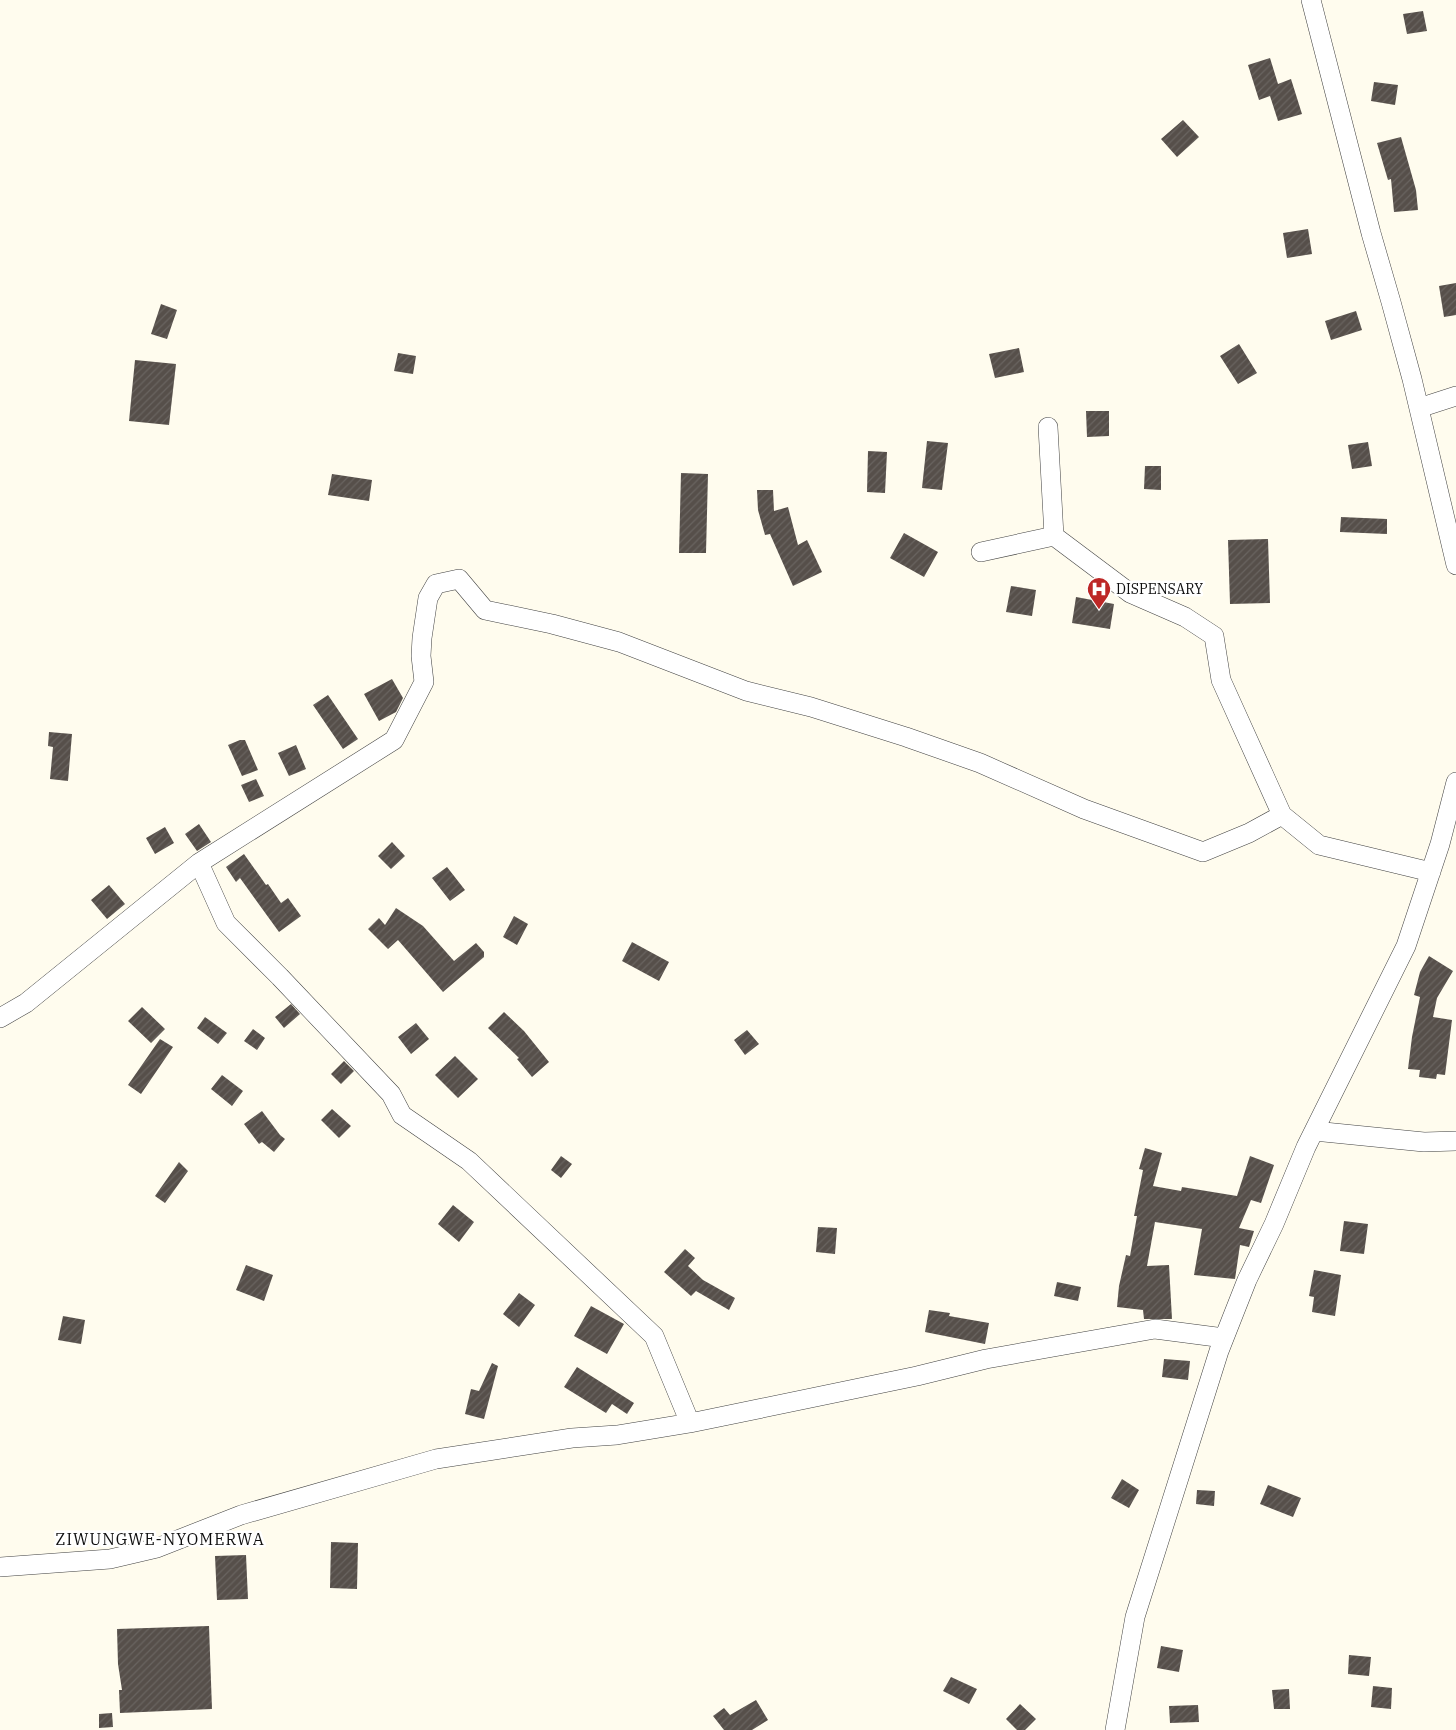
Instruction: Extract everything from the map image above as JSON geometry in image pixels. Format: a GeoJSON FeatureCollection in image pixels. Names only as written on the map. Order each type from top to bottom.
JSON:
{"type":"FeatureCollection","features":[{"type":"Feature","properties":{"kind":"street"},"geometry":{"type":"LineString","coordinates":[[1311,0],[1354,170],[1419,408],[1456,565]]}},
{"type":"Feature","properties":{"kind":"street"},"geometry":{"type":"LineString","coordinates":[[1419,408],[1456,396]]}},
{"type":"Feature","properties":{"kind":"street"},"geometry":{"type":"LineString","coordinates":[[1048,427],[1054,536]]}},
{"type":"Feature","properties":{"kind":"street"},"geometry":{"type":"LineString","coordinates":[[981,552],[1054,536],[1130,593],[1185,617],[1214,636],[1221,680],[1282,815],[1319,845],[1431,872]]}},
{"type":"Feature","properties":{"kind":"street"},"geometry":{"type":"LineString","coordinates":[[1,1016],[26,1002],[199,863],[394,740],[424,682],[421,656],[428,598],[436,584],[459,580],[485,610],[552,624],[619,642],[746,690],[810,707],[906,737],[980,763],[1084,809],[1203,852],[1249,833],[1282,815]]}},
{"type":"Feature","properties":{"kind":"street"},"geometry":{"type":"LineString","coordinates":[[1115,1730],[1135,1618],[1184,1458],[1224,1338],[1247,1280],[1314,1131],[1406,946],[1440,844],[1456,782]]}},
{"type":"Feature","properties":{"kind":"street"},"geometry":{"type":"LineString","coordinates":[[199,863],[226,923],[391,1094],[402,1115],[468,1161],[654,1336],[690,1423]]}},
{"type":"Feature","properties":{"kind":"street"},"geometry":{"type":"LineString","coordinates":[[1314,1131],[1424,1142],[1456,1142]]}},
{"type":"Feature","properties":{"kind":"street"},"geometry":{"type":"LineString","coordinates":[[0,1567],[110,1559],[157,1548],[241,1515],[436,1459],[572,1438],[618,1435],[690,1423],[916,1376],[986,1359],[1155,1329],[1224,1338]]}},
{"type":"Feature","properties":{"kind":"building"},"geometry":{"type":"Polygon","coordinates":[[[1423,11],[1427,31],[1407,34],[1403,14],[1423,11]]]}},
{"type":"Feature","properties":{"kind":"building"},"geometry":{"type":"Polygon","coordinates":[[[1270,58],[1278,84],[1291,79],[1302,114],[1278,121],[1270,96],[1259,100],[1248,65],[1270,58]]]}},
{"type":"Feature","properties":{"kind":"building"},"geometry":{"type":"Polygon","coordinates":[[[1374,82],[1398,85],[1395,105],[1371,101],[1374,82]]]}},
{"type":"Feature","properties":{"kind":"building"},"geometry":{"type":"Polygon","coordinates":[[[1183,120],[1199,137],[1177,157],[1161,139],[1183,120]]]}},
{"type":"Feature","properties":{"kind":"building"},"geometry":{"type":"Polygon","coordinates":[[[1401,137],[1416,190],[1418,210],[1394,212],[1391,179],[1388,180],[1377,143],[1401,137]]]}},
{"type":"Feature","properties":{"kind":"building"},"geometry":{"type":"Polygon","coordinates":[[[1308,229],[1312,254],[1287,258],[1283,233],[1308,229]]]}},
{"type":"Feature","properties":{"kind":"building"},"geometry":{"type":"Polygon","coordinates":[[[1456,283],[1456,315],[1444,317],[1439,286],[1456,283]]]}},
{"type":"Feature","properties":{"kind":"building"},"geometry":{"type":"Polygon","coordinates":[[[161,304],[177,310],[167,339],[151,334],[161,304]]]}},
{"type":"Feature","properties":{"kind":"building"},"geometry":{"type":"Polygon","coordinates":[[[1356,311],[1362,330],[1331,340],[1325,321],[1356,311]]]}},
{"type":"Feature","properties":{"kind":"building"},"geometry":{"type":"Polygon","coordinates":[[[1239,344],[1257,373],[1238,384],[1220,356],[1239,344]]]}},
{"type":"Feature","properties":{"kind":"building"},"geometry":{"type":"Polygon","coordinates":[[[1019,348],[1024,372],[995,378],[989,354],[1019,348]]]}},
{"type":"Feature","properties":{"kind":"building"},"geometry":{"type":"Polygon","coordinates":[[[398,353],[416,356],[413,374],[394,371],[398,353]]]}},
{"type":"Feature","properties":{"kind":"building"},"geometry":{"type":"Polygon","coordinates":[[[135,360],[176,364],[169,425],[129,421],[135,360]]]}},
{"type":"Feature","properties":{"kind":"building"},"geometry":{"type":"Polygon","coordinates":[[[1086,411],[1109,411],[1109,436],[1087,437],[1086,411]]]}},
{"type":"Feature","properties":{"kind":"building"},"geometry":{"type":"Polygon","coordinates":[[[927,441],[948,443],[942,490],[922,488],[927,441]]]}},
{"type":"Feature","properties":{"kind":"building"},"geometry":{"type":"Polygon","coordinates":[[[1368,442],[1372,466],[1352,469],[1348,445],[1368,442]]]}},
{"type":"Feature","properties":{"kind":"building"},"geometry":{"type":"Polygon","coordinates":[[[868,451],[887,452],[885,493],[867,492],[868,451]]]}},
{"type":"Feature","properties":{"kind":"building"},"geometry":{"type":"Polygon","coordinates":[[[1145,466],[1161,466],[1161,490],[1144,489],[1145,466]]]}},
{"type":"Feature","properties":{"kind":"building"},"geometry":{"type":"Polygon","coordinates":[[[681,473],[708,474],[706,553],[679,553],[681,473]]]}},
{"type":"Feature","properties":{"kind":"building"},"geometry":{"type":"Polygon","coordinates":[[[332,474],[372,480],[369,501],[328,495],[332,474]]]}},
{"type":"Feature","properties":{"kind":"building"},"geometry":{"type":"Polygon","coordinates":[[[757,490],[773,490],[774,511],[788,507],[798,545],[807,540],[822,572],[793,586],[770,534],[765,535],[758,510],[757,490]]]}},
{"type":"Feature","properties":{"kind":"building"},"geometry":{"type":"Polygon","coordinates":[[[1341,517],[1387,519],[1387,534],[1340,532],[1341,517]]]}},
{"type":"Feature","properties":{"kind":"building"},"geometry":{"type":"Polygon","coordinates":[[[904,533],[938,552],[924,577],[890,558],[904,533]]]}},
{"type":"Feature","properties":{"kind":"building"},"geometry":{"type":"Polygon","coordinates":[[[1268,539],[1270,603],[1230,604],[1228,540],[1268,539]]]}},
{"type":"Feature","properties":{"kind":"building"},"geometry":{"type":"Polygon","coordinates":[[[1011,586],[1036,590],[1032,616],[1006,612],[1011,586]]]}},
{"type":"Feature","properties":{"kind":"building"},"geometry":{"type":"Polygon","coordinates":[[[1076,597],[1114,604],[1110,629],[1072,623],[1076,597]]]}},
{"type":"Feature","properties":{"kind":"building"},"geometry":{"type":"Polygon","coordinates":[[[392,679],[403,698],[396,712],[379,721],[364,694],[392,679]]]}},
{"type":"Feature","properties":{"kind":"building"},"geometry":{"type":"Polygon","coordinates":[[[328,695],[358,739],[343,749],[313,705],[328,695]]]}},
{"type":"Feature","properties":{"kind":"building"},"geometry":{"type":"Polygon","coordinates":[[[49,732],[72,734],[68,781],[50,779],[53,747],[48,746],[49,732]]]}},
{"type":"Feature","properties":{"kind":"building"},"geometry":{"type":"Polygon","coordinates":[[[245,740],[258,770],[242,776],[228,745],[245,740]]]}},
{"type":"Feature","properties":{"kind":"building"},"geometry":{"type":"Polygon","coordinates":[[[296,745],[306,769],[289,776],[278,753],[296,745]]]}},
{"type":"Feature","properties":{"kind":"building"},"geometry":{"type":"Polygon","coordinates":[[[256,779],[264,796],[249,802],[241,785],[256,779]]]}},
{"type":"Feature","properties":{"kind":"building"},"geometry":{"type":"Polygon","coordinates":[[[199,824],[211,842],[197,851],[185,834],[199,824]]]}},
{"type":"Feature","properties":{"kind":"building"},"geometry":{"type":"Polygon","coordinates":[[[165,827],[174,843],[155,854],[146,838],[165,827]]]}},
{"type":"Feature","properties":{"kind":"building"},"geometry":{"type":"Polygon","coordinates":[[[392,842],[405,856],[391,869],[378,856],[392,842]]]}},
{"type":"Feature","properties":{"kind":"building"},"geometry":{"type":"Polygon","coordinates":[[[244,854],[281,903],[288,898],[301,916],[279,932],[240,878],[236,882],[226,867],[244,854]]]}},
{"type":"Feature","properties":{"kind":"building"},"geometry":{"type":"Polygon","coordinates":[[[447,867],[465,890],[450,901],[432,878],[447,867]]]}},
{"type":"Feature","properties":{"kind":"building"},"geometry":{"type":"Polygon","coordinates":[[[109,885],[125,904],[107,919],[91,900],[109,885]]]}},
{"type":"Feature","properties":{"kind":"building"},"geometry":{"type":"Polygon","coordinates":[[[396,908],[423,926],[454,961],[476,943],[484,952],[484,957],[443,992],[398,940],[388,949],[368,929],[379,918],[385,925],[396,908]]]}},
{"type":"Feature","properties":{"kind":"building"},"geometry":{"type":"Polygon","coordinates":[[[514,916],[528,924],[517,945],[503,937],[514,916]]]}},
{"type":"Feature","properties":{"kind":"building"},"geometry":{"type":"Polygon","coordinates":[[[632,942],[669,962],[659,981],[622,961],[632,942]]]}},
{"type":"Feature","properties":{"kind":"building"},"geometry":{"type":"Polygon","coordinates":[[[1429,956],[1453,971],[1437,998],[1433,1017],[1452,1020],[1445,1075],[1437,1074],[1436,1079],[1419,1077],[1420,1070],[1408,1069],[1420,997],[1414,995],[1420,972],[1429,956]]]}},
{"type":"Feature","properties":{"kind":"building"},"geometry":{"type":"Polygon","coordinates":[[[291,1004],[300,1014],[284,1028],[275,1017],[291,1004]]]}},
{"type":"Feature","properties":{"kind":"building"},"geometry":{"type":"Polygon","coordinates":[[[142,1007],[165,1029],[151,1043],[128,1021],[142,1007]]]}},
{"type":"Feature","properties":{"kind":"building"},"geometry":{"type":"Polygon","coordinates":[[[504,1012],[524,1031],[549,1062],[532,1077],[517,1059],[519,1058],[488,1028],[504,1012]]]}},
{"type":"Feature","properties":{"kind":"building"},"geometry":{"type":"Polygon","coordinates":[[[205,1017],[227,1033],[218,1044],[197,1028],[205,1017]]]}},
{"type":"Feature","properties":{"kind":"building"},"geometry":{"type":"Polygon","coordinates":[[[416,1023],[429,1039],[411,1054],[398,1037],[416,1023]]]}},
{"type":"Feature","properties":{"kind":"building"},"geometry":{"type":"Polygon","coordinates":[[[253,1029],[265,1038],[257,1050],[244,1041],[253,1029]]]}},
{"type":"Feature","properties":{"kind":"building"},"geometry":{"type":"Polygon","coordinates":[[[747,1030],[759,1044],[745,1055],[734,1040],[747,1030]]]}},
{"type":"Feature","properties":{"kind":"building"},"geometry":{"type":"Polygon","coordinates":[[[160,1039],[173,1047],[141,1094],[128,1085],[160,1039]]]}},
{"type":"Feature","properties":{"kind":"building"},"geometry":{"type":"Polygon","coordinates":[[[455,1056],[478,1079],[458,1098],[435,1075],[455,1056]]]}},
{"type":"Feature","properties":{"kind":"building"},"geometry":{"type":"Polygon","coordinates":[[[344,1061],[354,1071],[341,1084],[331,1074],[344,1061]]]}},
{"type":"Feature","properties":{"kind":"building"},"geometry":{"type":"Polygon","coordinates":[[[222,1075],[243,1091],[232,1106],[211,1089],[222,1075]]]}},
{"type":"Feature","properties":{"kind":"building"},"geometry":{"type":"Polygon","coordinates":[[[332,1109],[351,1126],[339,1138],[321,1120],[332,1109]]]}},
{"type":"Feature","properties":{"kind":"building"},"geometry":{"type":"Polygon","coordinates":[[[262,1111],[285,1139],[274,1152],[262,1142],[259,1144],[244,1124],[262,1111]]]}},
{"type":"Feature","properties":{"kind":"building"},"geometry":{"type":"Polygon","coordinates":[[[1145,1148],[1162,1153],[1153,1186],[1181,1191],[1182,1187],[1237,1196],[1250,1156],[1274,1165],[1261,1203],[1251,1200],[1239,1228],[1254,1231],[1249,1247],[1240,1245],[1235,1279],[1194,1275],[1202,1229],[1155,1222],[1147,1266],[1169,1265],[1172,1319],[1144,1319],[1143,1310],[1117,1307],[1119,1286],[1126,1255],[1130,1256],[1137,1216],[1134,1216],[1143,1170],[1139,1169],[1145,1148]]]}},
{"type":"Feature","properties":{"kind":"building"},"geometry":{"type":"Polygon","coordinates":[[[561,1156],[572,1164],[561,1178],[551,1170],[561,1156]]]}},
{"type":"Feature","properties":{"kind":"building"},"geometry":{"type":"Polygon","coordinates":[[[179,1162],[188,1171],[165,1203],[155,1196],[179,1162]]]}},
{"type":"Feature","properties":{"kind":"building"},"geometry":{"type":"Polygon","coordinates":[[[453,1205],[474,1222],[459,1242],[438,1224],[453,1205]]]}},
{"type":"Feature","properties":{"kind":"building"},"geometry":{"type":"Polygon","coordinates":[[[1344,1221],[1368,1224],[1364,1254],[1340,1251],[1344,1221]]]}},
{"type":"Feature","properties":{"kind":"building"},"geometry":{"type":"Polygon","coordinates":[[[818,1227],[837,1228],[835,1254],[816,1252],[818,1227]]]}},
{"type":"Feature","properties":{"kind":"building"},"geometry":{"type":"Polygon","coordinates":[[[685,1249],[695,1258],[688,1266],[703,1280],[735,1298],[729,1310],[696,1291],[691,1296],[664,1272],[685,1249]]]}},
{"type":"Feature","properties":{"kind":"building"},"geometry":{"type":"Polygon","coordinates":[[[246,1265],[273,1275],[264,1301],[236,1290],[246,1265]]]}},
{"type":"Feature","properties":{"kind":"building"},"geometry":{"type":"Polygon","coordinates":[[[1314,1270],[1341,1275],[1335,1316],[1312,1312],[1314,1297],[1309,1296],[1314,1270]]]}},
{"type":"Feature","properties":{"kind":"building"},"geometry":{"type":"Polygon","coordinates":[[[1057,1282],[1081,1287],[1078,1301],[1054,1296],[1057,1282]]]}},
{"type":"Feature","properties":{"kind":"building"},"geometry":{"type":"Polygon","coordinates":[[[519,1293],[535,1305],[519,1327],[503,1314],[519,1293]]]}},
{"type":"Feature","properties":{"kind":"building"},"geometry":{"type":"Polygon","coordinates":[[[591,1306],[624,1324],[607,1354],[574,1336],[591,1306]]]}},
{"type":"Feature","properties":{"kind":"building"},"geometry":{"type":"Polygon","coordinates":[[[929,1310],[950,1313],[949,1316],[989,1323],[985,1344],[925,1332],[929,1310]]]}},
{"type":"Feature","properties":{"kind":"building"},"geometry":{"type":"Polygon","coordinates":[[[63,1316],[85,1320],[81,1344],[58,1340],[63,1316]]]}},
{"type":"Feature","properties":{"kind":"building"},"geometry":{"type":"Polygon","coordinates":[[[1164,1359],[1190,1361],[1188,1380],[1162,1377],[1164,1359]]]}},
{"type":"Feature","properties":{"kind":"building"},"geometry":{"type":"Polygon","coordinates":[[[492,1363],[498,1366],[484,1419],[465,1414],[471,1389],[479,1391],[492,1363]]]}},
{"type":"Feature","properties":{"kind":"building"},"geometry":{"type":"Polygon","coordinates":[[[577,1367],[634,1403],[627,1414],[612,1404],[606,1413],[564,1387],[577,1367]]]}},
{"type":"Feature","properties":{"kind":"building"},"geometry":{"type":"Polygon","coordinates":[[[1122,1479],[1139,1490],[1129,1508],[1111,1498],[1122,1479]]]}},
{"type":"Feature","properties":{"kind":"building"},"geometry":{"type":"Polygon","coordinates":[[[1268,1485],[1301,1498],[1293,1517],[1260,1504],[1268,1485]]]}},
{"type":"Feature","properties":{"kind":"building"},"geometry":{"type":"Polygon","coordinates":[[[1197,1490],[1215,1491],[1214,1506],[1196,1504],[1197,1490]]]}},
{"type":"Feature","properties":{"kind":"building"},"geometry":{"type":"Polygon","coordinates":[[[331,1542],[358,1543],[357,1589],[330,1588],[331,1542]]]}},
{"type":"Feature","properties":{"kind":"building"},"geometry":{"type":"Polygon","coordinates":[[[246,1555],[248,1599],[217,1600],[215,1556],[246,1555]]]}},
{"type":"Feature","properties":{"kind":"building"},"geometry":{"type":"Polygon","coordinates":[[[209,1626],[212,1709],[120,1713],[119,1690],[122,1690],[118,1664],[117,1629],[209,1626]]]}},
{"type":"Feature","properties":{"kind":"building"},"geometry":{"type":"Polygon","coordinates":[[[1161,1646],[1183,1650],[1179,1672],[1157,1668],[1161,1646]]]}},
{"type":"Feature","properties":{"kind":"building"},"geometry":{"type":"Polygon","coordinates":[[[1349,1655],[1371,1657],[1369,1676],[1348,1674],[1349,1655]]]}},
{"type":"Feature","properties":{"kind":"building"},"geometry":{"type":"Polygon","coordinates":[[[951,1677],[977,1689],[969,1704],[943,1691],[951,1677]]]}},
{"type":"Feature","properties":{"kind":"building"},"geometry":{"type":"Polygon","coordinates":[[[1373,1686],[1392,1688],[1391,1709],[1371,1707],[1373,1686]]]}},
{"type":"Feature","properties":{"kind":"building"},"geometry":{"type":"Polygon","coordinates":[[[1289,1689],[1290,1709],[1274,1709],[1272,1690],[1289,1689]]]}},
{"type":"Feature","properties":{"kind":"building"},"geometry":{"type":"Polygon","coordinates":[[[756,1700],[768,1720],[752,1730],[724,1730],[713,1716],[724,1708],[730,1715],[756,1700]]]}},
{"type":"Feature","properties":{"kind":"building"},"geometry":{"type":"Polygon","coordinates":[[[1020,1704],[1036,1719],[1025,1730],[1017,1730],[1006,1719],[1020,1704]]]}},
{"type":"Feature","properties":{"kind":"building"},"geometry":{"type":"Polygon","coordinates":[[[1198,1705],[1199,1722],[1170,1723],[1169,1706],[1198,1705]]]}},
{"type":"Feature","properties":{"kind":"building"},"geometry":{"type":"Polygon","coordinates":[[[112,1713],[113,1727],[99,1728],[99,1714],[112,1713]]]}},
{"type":"Feature","properties":{"kind":"place","name":"DISPENSARY"},"geometry":{"type":"Point","coordinates":[1099,610]}},
{"type":"Feature","properties":{"kind":"district","name":"ZIWUNGWE-NYOMERWA"},"geometry":{"type":"Point","coordinates":[160,1539]}}]}
